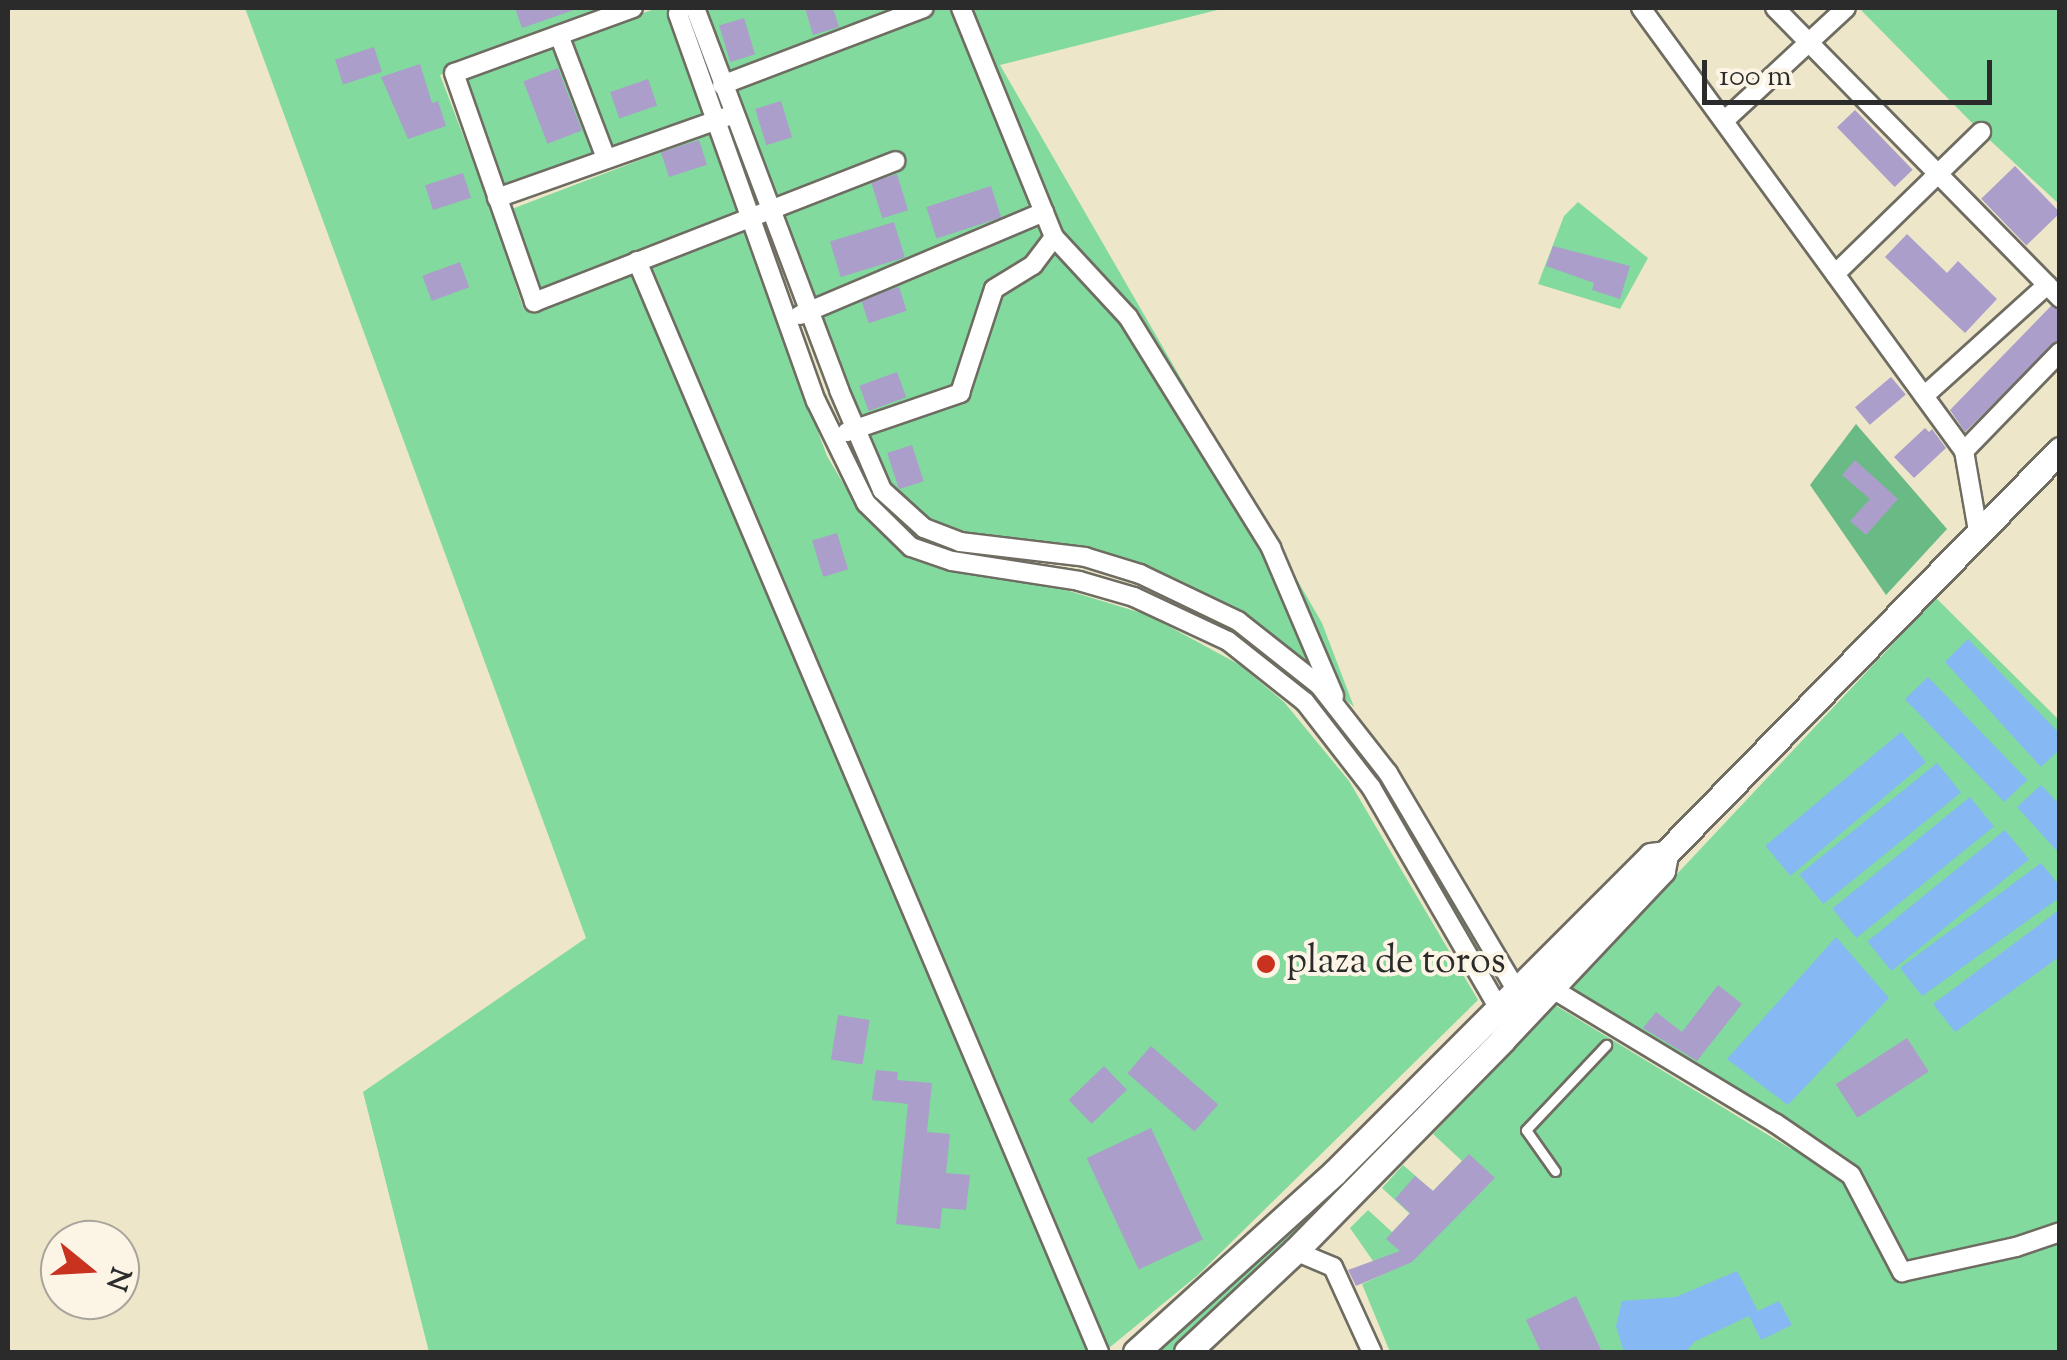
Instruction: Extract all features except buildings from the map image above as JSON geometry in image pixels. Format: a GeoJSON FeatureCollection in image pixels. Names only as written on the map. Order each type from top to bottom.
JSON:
{"type":"FeatureCollection","features":[{"type":"Feature","properties":{"kind":"main road"},"geometry":{"type":"LineString","coordinates":[[1186,1352],[1295,1251],[1551,988],[1662,870],[1664,854],[2060,450]]}},
{"type":"Feature","properties":{"kind":"main road"},"geometry":{"type":"LineString","coordinates":[[1136,1352],[1334,1173],[1650,856],[1664,854]]}},
{"type":"Feature","properties":{"kind":"street"},"geometry":{"type":"LineString","coordinates":[[633,8],[454,72],[534,302],[896,161]]}},
{"type":"Feature","properties":{"kind":"street"},"geometry":{"type":"LineString","coordinates":[[682,8],[678,14],[770,210],[854,429],[882,490],[924,528],[960,542],[1085,558],[1140,574],[1238,620],[1319,686],[1388,773],[1506,997]]}},
{"type":"Feature","properties":{"kind":"street"},"geometry":{"type":"LineString","coordinates":[[695,8],[722,85],[725,117],[751,217],[834,437],[866,503],[911,547],[952,561],[1080,582],[1134,596],[1228,641],[1305,702],[1371,787],[1506,997]]}},
{"type":"Feature","properties":{"kind":"street"},"geometry":{"type":"LineString","coordinates":[[722,85],[924,8]]}},
{"type":"Feature","properties":{"kind":"street"},"geometry":{"type":"LineString","coordinates":[[961,8],[1054,237],[1128,317],[1271,548],[1341,712]]}},
{"type":"Feature","properties":{"kind":"street"},"geometry":{"type":"LineString","coordinates":[[1641,8],[1964,451],[1978,532]]}},
{"type":"Feature","properties":{"kind":"street"},"geometry":{"type":"LineString","coordinates":[[1775,8],[2053,292],[1924,396]]}},
{"type":"Feature","properties":{"kind":"street"},"geometry":{"type":"LineString","coordinates":[[1724,121],[1846,8]]}},
{"type":"Feature","properties":{"kind":"street"},"geometry":{"type":"LineString","coordinates":[[559,35],[606,158]]}},
{"type":"Feature","properties":{"kind":"street"},"geometry":{"type":"LineString","coordinates":[[498,198],[725,117]]}},
{"type":"Feature","properties":{"kind":"street"},"geometry":{"type":"LineString","coordinates":[[1835,274],[1981,132]]}},
{"type":"Feature","properties":{"kind":"street"},"geometry":{"type":"LineString","coordinates":[[788,320],[1044,212]]}},
{"type":"Feature","properties":{"kind":"street"},"geometry":{"type":"LineString","coordinates":[[834,437],[960,393],[994,289],[1034,265],[1054,237]]}},
{"type":"Feature","properties":{"kind":"street"},"geometry":{"type":"LineString","coordinates":[[637,262],[1099,1352]]}},
{"type":"Feature","properties":{"kind":"street"},"geometry":{"type":"LineString","coordinates":[[1964,451],[2060,352]]}},
{"type":"Feature","properties":{"kind":"street"},"geometry":{"type":"LineString","coordinates":[[1551,988],[1775,1123],[1851,1175],[1902,1272],[2016,1247],[2060,1232]]}},
{"type":"Feature","properties":{"kind":"street"},"geometry":{"type":"LineString","coordinates":[[1295,1251],[1333,1268],[1372,1352]]}},
{"type":"Feature","properties":{"kind":"lane"},"geometry":{"type":"LineString","coordinates":[[1555,1171],[1526,1130],[1606,1045]]}},
{"type":"Feature","properties":{"kind":"green space"},"geometry":{"type":"Polygon","coordinates":[[[245,8],[620,8],[440,75],[489,203],[524,310],[742,228],[827,456],[860,512],[905,554],[946,570],[1066,590],[1148,615],[1240,665],[1284,702],[1349,781],[1478,1000],[1198,1275],[1104,1352],[429,1352],[363,1092],[586,938],[245,8]]]}},
{"type":"Feature","properties":{"kind":"green space"},"geometry":{"type":"Polygon","coordinates":[[[658,8],[670,8],[710,116],[609,154],[565,39],[658,8]]]}},
{"type":"Feature","properties":{"kind":"green space"},"geometry":{"type":"Polygon","coordinates":[[[701,8],[908,8],[726,77],[701,8]]]}},
{"type":"Feature","properties":{"kind":"green space"},"geometry":{"type":"Polygon","coordinates":[[[940,8],[956,8],[1039,210],[815,304],[782,215],[901,167],[775,205],[730,87],[940,8]]]}},
{"type":"Feature","properties":{"kind":"green space"},"geometry":{"type":"Polygon","coordinates":[[[966,8],[1225,8],[1000,65],[1322,623],[1354,707],[1272,635],[1167,578],[944,531],[917,514],[893,487],[864,431],[963,397],[998,292],[1058,239],[966,8]]]}},
{"type":"Feature","properties":{"kind":"green space"},"geometry":{"type":"Polygon","coordinates":[[[1859,8],[2059,8],[2059,204],[1981,132],[1859,8]]]}},
{"type":"Feature","properties":{"kind":"green space"},"geometry":{"type":"Polygon","coordinates":[[[556,43],[602,156],[499,198],[453,85],[556,43]]]}},
{"type":"Feature","properties":{"kind":"green space"},"geometry":{"type":"Polygon","coordinates":[[[710,133],[743,218],[536,297],[504,212],[710,133]]]}},
{"type":"Feature","properties":{"kind":"green space"},"geometry":{"type":"Polygon","coordinates":[[[1578,202],[1648,258],[1620,309],[1538,284],[1564,216],[1578,202]]]}},
{"type":"Feature","properties":{"kind":"green space"},"geometry":{"type":"Polygon","coordinates":[[[1041,218],[1049,237],[1029,262],[990,287],[954,389],[860,423],[818,313],[1041,218]]]}},
{"type":"Feature","properties":{"kind":"green space"},"geometry":{"type":"Polygon","coordinates":[[[1856,424],[1947,529],[1886,595],[1810,485],[1856,424]]]}},
{"type":"Feature","properties":{"kind":"green space"},"geometry":{"type":"Polygon","coordinates":[[[1936,598],[2059,720],[2059,1352],[1390,1352],[1362,1284],[1392,1270],[1373,1261],[1350,1228],[1368,1210],[1392,1232],[1410,1214],[1382,1188],[1403,1165],[1433,1191],[1462,1161],[1433,1134],[1555,1005],[1791,1149],[1809,1139],[1570,988],[1936,598]]]}},
{"type":"Feature","properties":{"kind":"green space"},"geometry":{"type":"Polygon","coordinates":[[[1323,704],[1381,774],[1494,974],[1490,978],[1319,710],[1323,704]]]}},
{"type":"Feature","properties":{"kind":"green space"},"geometry":{"type":"Polygon","coordinates":[[[1295,1222],[1303,1230],[1170,1352],[1151,1352],[1295,1222]]]}},
{"type":"Feature","properties":{"kind":"water"},"geometry":{"type":"Polygon","coordinates":[[[1968,639],[2059,733],[2059,750],[2041,767],[1945,662],[1968,639]]]}},
{"type":"Feature","properties":{"kind":"water"},"geometry":{"type":"Polygon","coordinates":[[[1928,677],[2027,780],[2004,802],[1905,699],[1928,677]]]}},
{"type":"Feature","properties":{"kind":"water"},"geometry":{"type":"Polygon","coordinates":[[[1901,732],[1926,762],[1790,876],[1765,846],[1901,732]]]}},
{"type":"Feature","properties":{"kind":"water"},"geometry":{"type":"Polygon","coordinates":[[[1937,763],[1961,793],[1823,904],[1799,874],[1937,763]]]}},
{"type":"Feature","properties":{"kind":"water"},"geometry":{"type":"Polygon","coordinates":[[[2041,785],[2059,804],[2059,853],[2017,807],[2041,785]]]}},
{"type":"Feature","properties":{"kind":"water"},"geometry":{"type":"Polygon","coordinates":[[[1970,797],[1994,827],[1856,938],[1832,908],[1970,797]]]}},
{"type":"Feature","properties":{"kind":"water"},"geometry":{"type":"Polygon","coordinates":[[[2005,830],[2029,860],[1891,971],[1867,941],[2005,830]]]}},
{"type":"Feature","properties":{"kind":"water"},"geometry":{"type":"Polygon","coordinates":[[[2041,863],[2059,885],[2059,898],[1922,996],[1900,968],[2041,863]]]}},
{"type":"Feature","properties":{"kind":"water"},"geometry":{"type":"Polygon","coordinates":[[[2059,910],[2059,957],[1955,1032],[1933,1004],[2059,910]]]}},
{"type":"Feature","properties":{"kind":"water"},"geometry":{"type":"Polygon","coordinates":[[[1836,937],[1889,998],[1788,1105],[1727,1059],[1836,937]]]}},
{"type":"Feature","properties":{"kind":"water"},"geometry":{"type":"Polygon","coordinates":[[[1737,1271],[1758,1311],[1779,1301],[1792,1325],[1761,1340],[1749,1316],[1694,1342],[1686,1352],[1624,1352],[1616,1326],[1622,1301],[1676,1297],[1737,1271]]]}},
{"type":"Feature","properties":{"kind":"place","name":"plaza de toros"},"geometry":{"type":"Point","coordinates":[1266,964]}}]}
